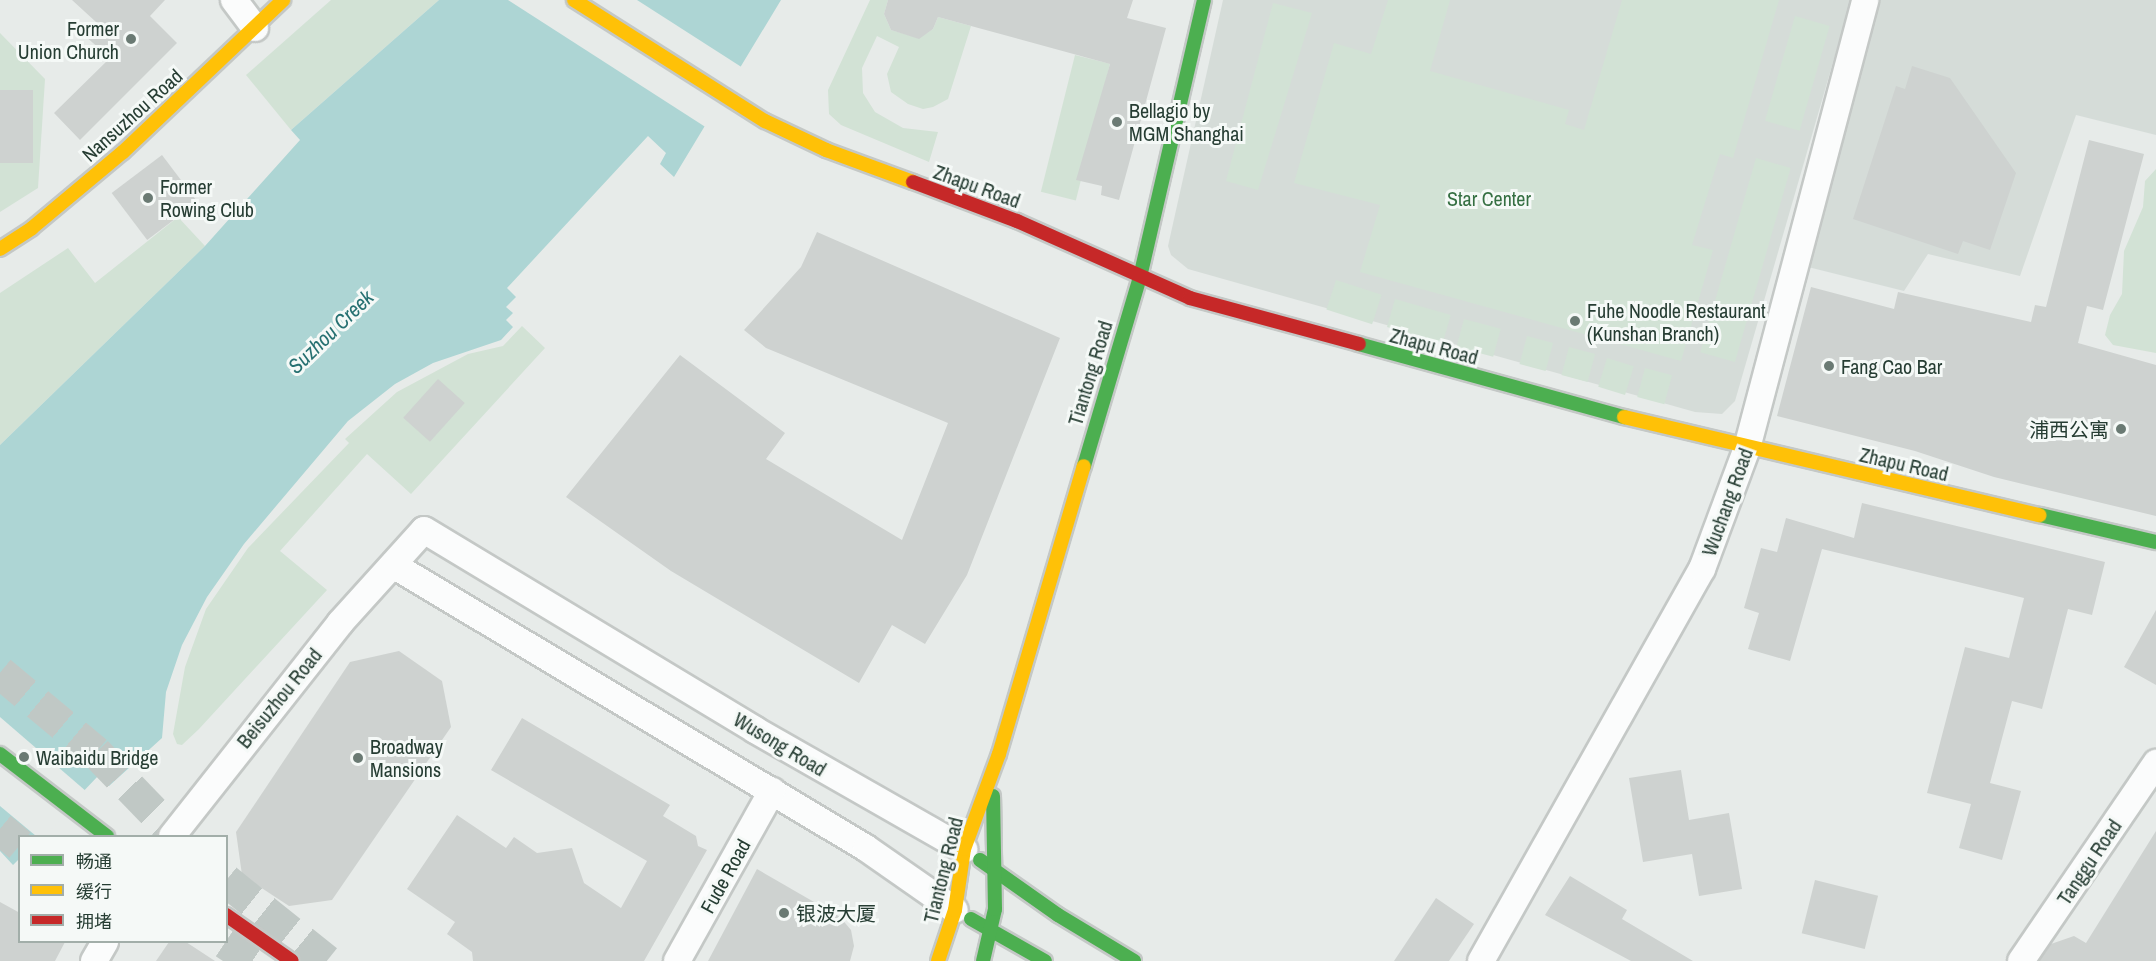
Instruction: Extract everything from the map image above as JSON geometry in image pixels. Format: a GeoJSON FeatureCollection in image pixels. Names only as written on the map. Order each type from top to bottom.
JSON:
{"type":"FeatureCollection","features":[{"type":"Feature","properties":{"kind":"street"},"geometry":{"type":"LineString","coordinates":[[234,0],[255,28]]}},
{"type":"Feature","properties":{"kind":"street","name":"Nansuzhou Road"},"geometry":{"type":"LineString","coordinates":[[0,249],[32,228],[123,152],[283,0]]}},
{"type":"Feature","properties":{"kind":"street","name":"Zhapu Road"},"geometry":{"type":"LineString","coordinates":[[574,0],[730,100],[826,150],[1017,220],[1140,277],[1236,312],[1748,448],[2156,542]]}},
{"type":"Feature","properties":{"kind":"street","name":"Tiantong Road"},"geometry":{"type":"LineString","coordinates":[[938,961],[955,910],[964,849],[999,754],[1140,277],[1204,0]]}},
{"type":"Feature","properties":{"kind":"street","name":"Wuchang Road"},"geometry":{"type":"LineString","coordinates":[[1481,961],[1702,569],[1748,448],[1865,0]]}},
{"type":"Feature","properties":{"kind":"street","name":"Beisuzhou Road"},"geometry":{"type":"LineString","coordinates":[[174,835],[340,623],[424,530]]}},
{"type":"Feature","properties":{"kind":"street","name":"Wusong Road"},"geometry":{"type":"LineString","coordinates":[[424,530],[755,730],[964,849],[1058,915],[1134,961]]}},
{"type":"Feature","properties":{"kind":"street"},"geometry":{"type":"LineString","coordinates":[[393,565],[866,848],[955,910],[1045,961]]}},
{"type":"Feature","properties":{"kind":"street"},"geometry":{"type":"LineString","coordinates":[[0,754],[78,818],[104,835]]}},
{"type":"Feature","properties":{"kind":"street","name":"Tiantong Road"},"geometry":{"type":"LineString","coordinates":[[983,961],[995,909],[991,831],[999,754]]}},
{"type":"Feature","properties":{"kind":"street","name":"Tanggu Road"},"geometry":{"type":"LineString","coordinates":[[2021,961],[2156,763]]}},
{"type":"Feature","properties":{"kind":"street","name":"Fude Road"},"geometry":{"type":"LineString","coordinates":[[677,961],[772,791]]}},
{"type":"Feature","properties":{"kind":"street"},"geometry":{"type":"LineString","coordinates":[[228,916],[292,961]]}},
{"type":"Feature","properties":{"kind":"street"},"geometry":{"type":"LineString","coordinates":[[94,961],[104,943]]}},
{"type":"Feature","properties":{"kind":"shaded area"},"geometry":{"type":"Polygon","coordinates":[[[1223,0],[1851,0],[1735,401],[1722,414],[1695,412],[1188,269],[1171,255],[1168,246],[1223,0]]]}},
{"type":"Feature","properties":{"kind":"shaded area"},"geometry":{"type":"Polygon","coordinates":[[[1880,0],[2156,0],[2156,135],[2076,115],[2020,276],[1928,254],[1904,291],[1808,267],[1880,0]]]}},
{"type":"Feature","properties":{"kind":"green space"},"geometry":{"type":"Polygon","coordinates":[[[331,0],[439,0],[291,130],[246,75],[331,0]]]}},
{"type":"Feature","properties":{"kind":"green space"},"geometry":{"type":"Polygon","coordinates":[[[870,0],[888,0],[884,14],[891,30],[919,38],[933,29],[938,17],[971,26],[948,99],[933,107],[923,109],[908,104],[891,92],[887,74],[899,47],[877,36],[862,68],[863,93],[875,112],[903,128],[938,132],[929,162],[841,125],[829,114],[828,90],[870,0]]]}},
{"type":"Feature","properties":{"kind":"green space","name":"Star Center"},"geometry":{"type":"Polygon","coordinates":[[[1388,0],[1450,0],[1430,71],[1569,110],[1565,124],[1584,130],[1622,0],[1779,0],[1733,158],[1720,154],[1692,245],[1713,250],[1681,361],[1360,272],[1380,205],[1294,183],[1334,43],[1371,54],[1388,0]]]}},
{"type":"Feature","properties":{"kind":"green space"},"geometry":{"type":"Polygon","coordinates":[[[1273,3],[1312,13],[1258,190],[1226,181],[1273,3]]]}},
{"type":"Feature","properties":{"kind":"green space"},"geometry":{"type":"Polygon","coordinates":[[[1795,16],[1830,26],[1800,131],[1765,121],[1795,16]]]}},
{"type":"Feature","properties":{"kind":"green space"},"geometry":{"type":"Polygon","coordinates":[[[0,33],[45,79],[38,188],[0,212],[0,33]]]}},
{"type":"Feature","properties":{"kind":"green space"},"geometry":{"type":"Polygon","coordinates":[[[1075,55],[1110,64],[1076,201],[1041,192],[1075,55]]]}},
{"type":"Feature","properties":{"kind":"green space"},"geometry":{"type":"Polygon","coordinates":[[[1756,158],[1791,168],[1735,362],[1700,352],[1756,158]]]}},
{"type":"Feature","properties":{"kind":"green space"},"geometry":{"type":"Polygon","coordinates":[[[2156,169],[2156,353],[2113,345],[2105,335],[2110,315],[2122,294],[2124,251],[2143,207],[2145,181],[2156,169]]]}},
{"type":"Feature","properties":{"kind":"green space"},"geometry":{"type":"Polygon","coordinates":[[[178,217],[205,246],[0,445],[0,293],[68,248],[95,283],[178,217]]]}},
{"type":"Feature","properties":{"kind":"green space"},"geometry":{"type":"Polygon","coordinates":[[[1336,280],[1382,295],[1372,324],[1326,309],[1336,280]]]}},
{"type":"Feature","properties":{"kind":"green space"},"geometry":{"type":"Polygon","coordinates":[[[1395,299],[1451,315],[1443,343],[1387,327],[1395,299]]]}},
{"type":"Feature","properties":{"kind":"green space"},"geometry":{"type":"Polygon","coordinates":[[[1464,319],[1501,329],[1493,357],[1456,347],[1464,319]]]}},
{"type":"Feature","properties":{"kind":"green space"},"geometry":{"type":"Polygon","coordinates":[[[522,326],[545,348],[411,494],[367,454],[280,551],[327,590],[199,729],[182,745],[177,744],[173,734],[185,667],[206,609],[248,548],[349,443],[345,439],[397,392],[468,354],[503,346],[522,326]]]}},
{"type":"Feature","properties":{"kind":"green space"},"geometry":{"type":"Polygon","coordinates":[[[1527,336],[1553,343],[1546,371],[1519,364],[1527,336]]]}},
{"type":"Feature","properties":{"kind":"green space"},"geometry":{"type":"Polygon","coordinates":[[[1569,347],[1595,354],[1588,382],[1561,375],[1569,347]]]}},
{"type":"Feature","properties":{"kind":"green space"},"geometry":{"type":"Polygon","coordinates":[[[1607,358],[1634,366],[1625,395],[1598,387],[1607,358]]]}},
{"type":"Feature","properties":{"kind":"green space"},"geometry":{"type":"Polygon","coordinates":[[[1645,368],[1672,375],[1664,404],[1637,397],[1645,368]]]}},
{"type":"Feature","properties":{"kind":"water","name":"Suzhou Creek"},"geometry":{"type":"Polygon","coordinates":[[[439,0],[781,0],[674,177],[660,164],[666,153],[648,136],[507,288],[516,297],[506,307],[513,313],[506,320],[513,327],[501,340],[433,363],[395,384],[348,421],[244,544],[207,597],[182,645],[166,692],[162,738],[109,786],[98,776],[42,835],[18,835],[18,860],[13,865],[0,851],[0,445],[205,246],[300,140],[291,130],[439,0]]]}},
{"type":"Feature","properties":{"kind":"pier"},"geometry":{"type":"Polygon","coordinates":[[[508,0],[637,0],[743,68],[707,128],[508,0]]]}},
{"type":"Feature","properties":{"kind":"pier","name":"Waibaidu Bridge"},"geometry":{"type":"Polygon","coordinates":[[[0,717],[87,792],[46,835],[35,835],[0,806],[0,717]]]}},
{"type":"Feature","properties":{"kind":"building"},"geometry":{"type":"Polygon","coordinates":[[[72,0],[165,0],[150,16],[177,43],[80,140],[54,113],[110,58],[84,35],[96,22],[72,0]]]}},
{"type":"Feature","properties":{"kind":"building","name":"Bellagio by MGM Shanghai"},"geometry":{"type":"Polygon","coordinates":[[[888,0],[1133,0],[1127,18],[1166,28],[1119,200],[1101,195],[1102,186],[1076,180],[1110,64],[938,17],[933,29],[919,39],[891,30],[884,14],[888,0]]]}},
{"type":"Feature","properties":{"kind":"building"},"geometry":{"type":"Polygon","coordinates":[[[1912,66],[1950,78],[2016,173],[1990,250],[1963,241],[1958,254],[1853,219],[1896,86],[1905,89],[1912,66]]]}},
{"type":"Feature","properties":{"kind":"building"},"geometry":{"type":"Polygon","coordinates":[[[0,90],[33,90],[33,163],[0,163],[0,90]]]}},
{"type":"Feature","properties":{"kind":"building"},"geometry":{"type":"Polygon","coordinates":[[[2089,140],[2144,154],[2103,310],[2087,306],[2078,343],[2156,365],[2156,516],[1994,477],[1915,451],[1777,416],[1811,287],[1894,309],[1898,292],[2031,322],[2035,305],[2046,307],[2089,140]]]}},
{"type":"Feature","properties":{"kind":"building"},"geometry":{"type":"Polygon","coordinates":[[[162,155],[198,202],[147,240],[112,193],[162,155]]]}},
{"type":"Feature","properties":{"kind":"building"},"geometry":{"type":"Polygon","coordinates":[[[817,232],[1060,338],[967,575],[925,644],[892,625],[859,683],[671,571],[566,497],[680,355],[785,433],[766,459],[902,540],[948,423],[766,348],[744,330],[801,267],[817,232]]]}},
{"type":"Feature","properties":{"kind":"building"},"geometry":{"type":"Polygon","coordinates":[[[438,379],[465,403],[430,442],[403,418],[438,379]]]}},
{"type":"Feature","properties":{"kind":"building"},"geometry":{"type":"Polygon","coordinates":[[[1862,503],[2105,562],[2092,615],[2068,609],[2042,709],[2012,701],[1990,783],[2021,791],[2002,860],[1959,848],[1971,804],[1927,793],[1965,647],[2009,658],[2024,598],[1822,549],[1790,661],[1748,649],[1759,613],[1744,608],[1761,548],[1777,552],[1786,518],[1854,538],[1862,503]]]}},
{"type":"Feature","properties":{"kind":"building"},"geometry":{"type":"Polygon","coordinates":[[[2156,610],[2156,685],[2124,667],[2156,610]]]}},
{"type":"Feature","properties":{"kind":"building","name":"Broadway Mansions"},"geometry":{"type":"Polygon","coordinates":[[[399,651],[442,681],[451,727],[332,900],[289,906],[242,875],[236,832],[350,662],[399,651]]]}},
{"type":"Feature","properties":{"kind":"building"},"geometry":{"type":"Polygon","coordinates":[[[522,718],[670,805],[663,816],[696,836],[698,846],[707,850],[644,961],[473,961],[472,952],[447,934],[455,922],[407,889],[457,815],[506,848],[514,837],[537,853],[572,848],[584,883],[621,908],[647,861],[491,770],[522,718]]]}},
{"type":"Feature","properties":{"kind":"building"},"geometry":{"type":"Polygon","coordinates":[[[1681,770],[1689,820],[1729,813],[1742,889],[1699,896],[1692,854],[1643,862],[1629,778],[1681,770]]]}},
{"type":"Feature","properties":{"kind":"building"},"geometry":{"type":"Polygon","coordinates":[[[2156,831],[2156,961],[2039,961],[2051,944],[2074,936],[2086,943],[2156,831]]]}},
{"type":"Feature","properties":{"kind":"building","name":"银波大厦"},"geometry":{"type":"Polygon","coordinates":[[[757,869],[840,917],[851,930],[854,946],[850,961],[708,961],[757,869]]]}},
{"type":"Feature","properties":{"kind":"building"},"geometry":{"type":"Polygon","coordinates":[[[1570,876],[1627,910],[1622,919],[1693,961],[1631,961],[1545,915],[1570,876]]]}},
{"type":"Feature","properties":{"kind":"building"},"geometry":{"type":"Polygon","coordinates":[[[1815,880],[1878,896],[1865,949],[1802,933],[1815,880]]]}},
{"type":"Feature","properties":{"kind":"building"},"geometry":{"type":"Polygon","coordinates":[[[1436,898],[1474,924],[1449,961],[1394,961],[1436,898]]]}},
{"type":"Feature","properties":{"kind":"building"},"geometry":{"type":"Polygon","coordinates":[[[0,902],[18,912],[18,943],[64,943],[55,961],[0,961],[0,902]]]}},
{"type":"Feature","properties":{"kind":"building"},"geometry":{"type":"Polygon","coordinates":[[[168,943],[188,943],[215,961],[156,961],[168,943]]]}},
{"type":"Feature","properties":{"kind":"tunnel"},"geometry":{"type":"LineString","coordinates":[[0,672],[96,752],[176,835]]}},
{"type":"Feature","properties":{"kind":"tunnel"},"geometry":{"type":"LineString","coordinates":[[0,828],[18,843]]}},
{"type":"Feature","properties":{"kind":"tunnel"},"geometry":{"type":"LineString","coordinates":[[228,882],[327,961]]}},
{"type":"Feature","properties":{"kind":"tunnel"},"geometry":{"type":"LineString","coordinates":[[226,943],[253,961]]}},
{"type":"Feature","properties":{"kind":"traffic: fast"},"geometry":{"type":"LineString","coordinates":[[1084,466],[1140,277],[1204,0]]}},
{"type":"Feature","properties":{"kind":"traffic: fast"},"geometry":{"type":"LineString","coordinates":[[1359,344],[1624,417]]}},
{"type":"Feature","properties":{"kind":"traffic: fast"},"geometry":{"type":"LineString","coordinates":[[2040,515],[2156,542]]}},
{"type":"Feature","properties":{"kind":"traffic: fast"},"geometry":{"type":"LineString","coordinates":[[0,754],[106,835]]}},
{"type":"Feature","properties":{"kind":"traffic: fast"},"geometry":{"type":"LineString","coordinates":[[983,961],[995,909],[993,796]]}},
{"type":"Feature","properties":{"kind":"traffic: fast"},"geometry":{"type":"LineString","coordinates":[[980,860],[1058,915],[1134,961]]}},
{"type":"Feature","properties":{"kind":"traffic: fast"},"geometry":{"type":"LineString","coordinates":[[971,919],[1045,961]]}},
{"type":"Feature","properties":{"kind":"traffic: slow"},"geometry":{"type":"LineString","coordinates":[[0,249],[32,228],[123,152],[283,0]]}},
{"type":"Feature","properties":{"kind":"traffic: slow"},"geometry":{"type":"LineString","coordinates":[[574,0],[765,121],[826,150],[913,182]]}},
{"type":"Feature","properties":{"kind":"traffic: slow"},"geometry":{"type":"LineString","coordinates":[[1624,417],[2040,515]]}},
{"type":"Feature","properties":{"kind":"traffic: slow"},"geometry":{"type":"LineString","coordinates":[[938,961],[955,910],[964,849],[999,754],[1084,466]]}},
{"type":"Feature","properties":{"kind":"traffic: jam"},"geometry":{"type":"LineString","coordinates":[[913,182],[1017,221],[1190,298],[1359,344]]}},
{"type":"Feature","properties":{"kind":"traffic: jam"},"geometry":{"type":"LineString","coordinates":[[228,916],[292,961]]}},
{"type":"Feature","properties":{"kind":"place","name":"Former Union Church"},"geometry":{"type":"Point","coordinates":[131,39]}},
{"type":"Feature","properties":{"kind":"place","name":"Bellagio by MGM Shanghai"},"geometry":{"type":"Point","coordinates":[1117,122]}},
{"type":"Feature","properties":{"kind":"place","name":"Former Rowing Club"},"geometry":{"type":"Point","coordinates":[148,198]}},
{"type":"Feature","properties":{"kind":"place","name":"Fuhe Noodle Restaurant (Kunshan Branch)"},"geometry":{"type":"Point","coordinates":[1575,321]}},
{"type":"Feature","properties":{"kind":"place","name":"Fang Cao Bar"},"geometry":{"type":"Point","coordinates":[1829,366]}},
{"type":"Feature","properties":{"kind":"place","name":"浦西公寓"},"geometry":{"type":"Point","coordinates":[2121,429]}},
{"type":"Feature","properties":{"kind":"place","name":"Waibaidu Bridge"},"geometry":{"type":"Point","coordinates":[24,757]}},
{"type":"Feature","properties":{"kind":"place","name":"Broadway Mansions"},"geometry":{"type":"Point","coordinates":[358,758]}},
{"type":"Feature","properties":{"kind":"place","name":"银波大厦"},"geometry":{"type":"Point","coordinates":[784,913]}}]}
